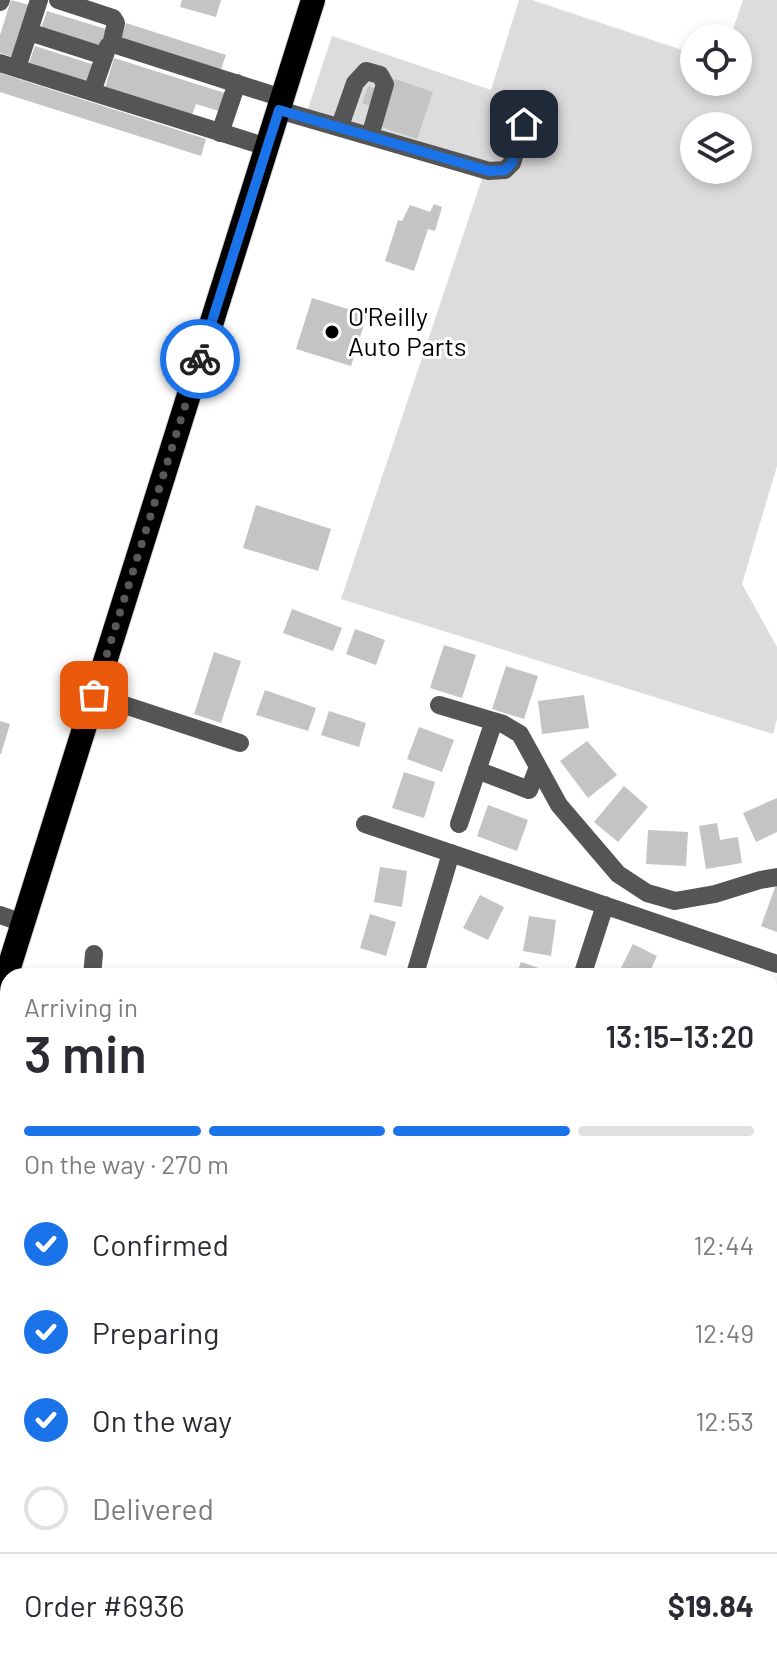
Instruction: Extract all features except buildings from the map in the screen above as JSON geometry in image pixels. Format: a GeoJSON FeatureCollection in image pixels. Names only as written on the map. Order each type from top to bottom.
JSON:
{"type":"FeatureCollection","features":[{"type":"Feature","properties":{"kind":"highway"},"geometry":{"type":"LineString","coordinates":[[4,968],[11,919],[94,695],[313,0]]}},
{"type":"Feature","properties":{"kind":"street"},"geometry":{"type":"LineString","coordinates":[[39,0],[29,32],[9,66],[267,147]]}},
{"type":"Feature","properties":{"kind":"street"},"geometry":{"type":"LineString","coordinates":[[58,0],[110,16],[114,21]]}},
{"type":"Feature","properties":{"kind":"street"},"geometry":{"type":"LineString","coordinates":[[92,92],[121,0]]}},
{"type":"Feature","properties":{"kind":"street"},"geometry":{"type":"LineString","coordinates":[[29,32],[108,48],[116,45],[237,83],[280,104],[340,126],[489,171],[505,170],[512,163],[524,124]]}},
{"type":"Feature","properties":{"kind":"street"},"geometry":{"type":"LineString","coordinates":[[340,126],[355,83],[366,71],[380,75],[385,84],[370,136]]}},
{"type":"Feature","properties":{"kind":"street"},"geometry":{"type":"LineString","coordinates":[[220,133],[237,83]]}},
{"type":"Feature","properties":{"kind":"street"},"geometry":{"type":"LineString","coordinates":[[94,695],[240,743]]}},
{"type":"Feature","properties":{"kind":"street"},"geometry":{"type":"LineString","coordinates":[[439,705],[494,721],[520,734],[559,805],[618,874],[647,893],[675,901],[777,877]]}},
{"type":"Feature","properties":{"kind":"street"},"geometry":{"type":"LineString","coordinates":[[459,824],[494,721]]}},
{"type":"Feature","properties":{"kind":"street"},"geometry":{"type":"LineString","coordinates":[[477,770],[529,790],[538,767]]}},
{"type":"Feature","properties":{"kind":"street"},"geometry":{"type":"LineString","coordinates":[[365,824],[777,964]]}},
{"type":"Feature","properties":{"kind":"street"},"geometry":{"type":"LineString","coordinates":[[417,968],[451,853]]}},
{"type":"Feature","properties":{"kind":"street"},"geometry":{"type":"LineString","coordinates":[[585,968],[605,905]]}},
{"type":"Feature","properties":{"kind":"street"},"geometry":{"type":"LineString","coordinates":[[93,968],[94,954]]}},
{"type":"Feature","properties":{"kind":"street"},"geometry":{"type":"LineString","coordinates":[[754,968],[757,957]]}},
{"type":"Feature","properties":{"kind":"shaded area"},"geometry":{"type":"Polygon","coordinates":[[[519,0],[532,0],[680,49],[680,96],[752,96],[752,24],[735,24],[743,0],[777,0],[777,466],[742,584],[777,647],[777,719],[773,734],[341,599],[482,179],[305,118],[332,36],[491,90],[519,0]]]}},
{"type":"Feature","properties":{"kind":"way so far"},"geometry":{"type":"LineString","coordinates":[[94,695],[200,359]]}},
{"type":"Feature","properties":{"kind":"place","name":"O'Reilly Auto Parts"},"geometry":{"type":"Point","coordinates":[332,332]}},
{"type":"Feature","properties":{"kind":"route"},"geometry":{"type":"LineString","coordinates":[[200,359],[279,110],[489,171],[505,170],[512,163],[524,124]]}}]}
